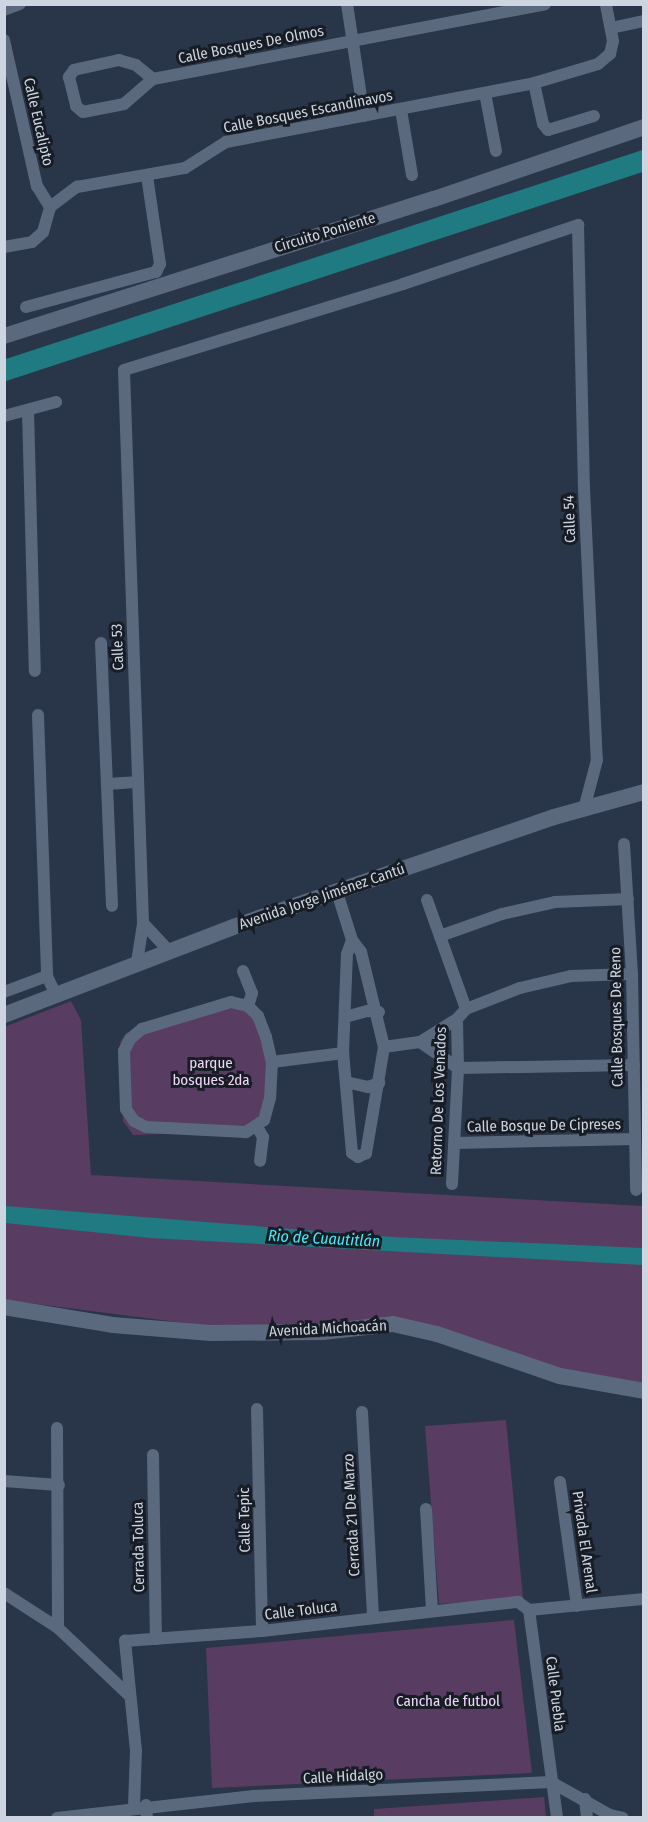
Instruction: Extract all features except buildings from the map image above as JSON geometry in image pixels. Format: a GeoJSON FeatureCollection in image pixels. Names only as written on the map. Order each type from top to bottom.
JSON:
{"type":"FeatureCollection","features":[{"type":"Feature","properties":{"kind":"street"},"geometry":{"type":"LineString","coordinates":[[4,10],[20,4]]}},
{"type":"Feature","properties":{"kind":"street"},"geometry":{"type":"LineString","coordinates":[[347,4],[364,116]]}},
{"type":"Feature","properties":{"kind":"street","name":"Calle Bosques De Olmos"},"geometry":{"type":"LineString","coordinates":[[153,79],[545,4]]}},
{"type":"Feature","properties":{"kind":"street"},"geometry":{"type":"LineString","coordinates":[[606,4],[610,28],[644,21]]}},
{"type":"Feature","properties":{"kind":"street","name":"Calle Bosques Escandinavos"},"geometry":{"type":"LineString","coordinates":[[50,207],[77,187],[185,168],[226,142],[534,83],[598,64],[610,54],[610,28]]}},
{"type":"Feature","properties":{"kind":"street","name":"Calle Eucalipto"},"geometry":{"type":"LineString","coordinates":[[4,40],[37,186],[50,207]]}},
{"type":"Feature","properties":{"kind":"street"},"geometry":{"type":"LineString","coordinates":[[119,60],[136,65],[153,79],[124,104],[83,112],[76,106],[69,77],[74,70],[119,60]]}},
{"type":"Feature","properties":{"kind":"street"},"geometry":{"type":"LineString","coordinates":[[534,83],[545,128],[552,129],[594,116]]}},
{"type":"Feature","properties":{"kind":"street"},"geometry":{"type":"LineString","coordinates":[[485,93],[496,151]]}},
{"type":"Feature","properties":{"kind":"street"},"geometry":{"type":"LineString","coordinates":[[401,110],[412,175]]}},
{"type":"Feature","properties":{"kind":"street","name":"Circuito Poniente"},"geometry":{"type":"LineString","coordinates":[[4,336],[414,205],[644,127]]}},
{"type":"Feature","properties":{"kind":"street"},"geometry":{"type":"LineString","coordinates":[[26,307],[156,272],[160,264],[147,176]]}},
{"type":"Feature","properties":{"kind":"street"},"geometry":{"type":"LineString","coordinates":[[4,247],[32,242],[43,232],[50,207]]}},
{"type":"Feature","properties":{"kind":"street","name":"Calle 53"},"geometry":{"type":"LineString","coordinates":[[137,962],[143,923],[135,782],[124,370],[403,284],[578,225]]}},
{"type":"Feature","properties":{"kind":"street","name":"Calle 54"},"geometry":{"type":"LineString","coordinates":[[578,225],[584,488],[597,760],[584,809]]}},
{"type":"Feature","properties":{"kind":"street"},"geometry":{"type":"LineString","coordinates":[[4,416],[56,402]]}},
{"type":"Feature","properties":{"kind":"street"},"geometry":{"type":"LineString","coordinates":[[28,410],[35,671]]}},
{"type":"Feature","properties":{"kind":"street"},"geometry":{"type":"LineString","coordinates":[[102,643],[112,906]]}},
{"type":"Feature","properties":{"kind":"street"},"geometry":{"type":"LineString","coordinates":[[38,715],[47,976],[55,993]]}},
{"type":"Feature","properties":{"kind":"street"},"geometry":{"type":"LineString","coordinates":[[108,784],[135,782]]}},
{"type":"Feature","properties":{"kind":"street","name":"Avenida Jorge Jiménez Cantú"},"geometry":{"type":"LineString","coordinates":[[4,1015],[137,962],[337,892],[584,809],[644,792]]}},
{"type":"Feature","properties":{"kind":"street","name":"Calle Bosques De Reno"},"geometry":{"type":"LineString","coordinates":[[624,844],[632,974],[636,1190]]}},
{"type":"Feature","properties":{"kind":"street"},"geometry":{"type":"LineString","coordinates":[[337,892],[352,940],[361,952],[379,1012],[384,1047],[366,1154],[358,1157],[352,1153],[343,1053],[347,954],[352,940]]}},
{"type":"Feature","properties":{"kind":"street"},"geometry":{"type":"LineString","coordinates":[[440,936],[502,914],[555,902],[628,899]]}},
{"type":"Feature","properties":{"kind":"street"},"geometry":{"type":"LineString","coordinates":[[427,900],[466,1009]]}},
{"type":"Feature","properties":{"kind":"street"},"geometry":{"type":"LineString","coordinates":[[143,923],[168,951]]}},
{"type":"Feature","properties":{"kind":"street"},"geometry":{"type":"LineString","coordinates":[[243,971],[252,993],[248,1006]]}},
{"type":"Feature","properties":{"kind":"street"},"geometry":{"type":"LineString","coordinates":[[384,1047],[420,1042],[457,1019],[466,1009],[520,988],[571,976],[632,974]]}},
{"type":"Feature","properties":{"kind":"street"},"geometry":{"type":"LineString","coordinates":[[4,992],[47,976]]}},
{"type":"Feature","properties":{"kind":"street"},"geometry":{"type":"LineString","coordinates":[[231,1002],[248,1006],[258,1016],[272,1062],[270,1098],[257,1127],[246,1132],[146,1127],[134,1121],[126,1109],[124,1051],[130,1039],[142,1029],[231,1002]]}},
{"type":"Feature","properties":{"kind":"street"},"geometry":{"type":"LineString","coordinates":[[345,1017],[367,1011],[379,1012]]}},
{"type":"Feature","properties":{"kind":"street","name":"Retorno De Los Venados"},"geometry":{"type":"LineString","coordinates":[[452,1184],[458,1068],[457,1019]]}},
{"type":"Feature","properties":{"kind":"street"},"geometry":{"type":"LineString","coordinates":[[420,1042],[458,1068],[634,1065]]}},
{"type":"Feature","properties":{"kind":"street"},"geometry":{"type":"LineString","coordinates":[[272,1062],[343,1053]]}},
{"type":"Feature","properties":{"kind":"street"},"geometry":{"type":"LineString","coordinates":[[346,1082],[368,1087],[379,1083]]}},
{"type":"Feature","properties":{"kind":"street"},"geometry":{"type":"LineString","coordinates":[[257,1127],[263,1137],[260,1161]]}},
{"type":"Feature","properties":{"kind":"street","name":"Calle Bosque De Cipreses"},"geometry":{"type":"LineString","coordinates":[[455,1143],[635,1139]]}},
{"type":"Feature","properties":{"kind":"street","name":"Avenida Michoacán"},"geometry":{"type":"LineString","coordinates":[[4,1307],[113,1325],[211,1333],[323,1332],[393,1324],[437,1334],[560,1376],[644,1391]]}},
{"type":"Feature","properties":{"kind":"street","name":"Calle Tepic"},"geometry":{"type":"LineString","coordinates":[[257,1409],[262,1631]]}},
{"type":"Feature","properties":{"kind":"street","name":"Cerrada 21 De Marzo"},"geometry":{"type":"LineString","coordinates":[[362,1412],[373,1616]]}},
{"type":"Feature","properties":{"kind":"street"},"geometry":{"type":"LineString","coordinates":[[57,1428],[58,1629]]}},
{"type":"Feature","properties":{"kind":"street","name":"Cerrada Toluca"},"geometry":{"type":"LineString","coordinates":[[153,1455],[156,1639]]}},
{"type":"Feature","properties":{"kind":"street"},"geometry":{"type":"LineString","coordinates":[[4,1481],[59,1485]]}},
{"type":"Feature","properties":{"kind":"street","name":"Privada El Arenal"},"geometry":{"type":"LineString","coordinates":[[560,1482],[577,1606]]}},
{"type":"Feature","properties":{"kind":"street"},"geometry":{"type":"LineString","coordinates":[[426,1509],[432,1610]]}},
{"type":"Feature","properties":{"kind":"street"},"geometry":{"type":"LineString","coordinates":[[4,1593],[58,1629],[130,1696]]}},
{"type":"Feature","properties":{"kind":"street","name":"Calle Toluca"},"geometry":{"type":"LineString","coordinates":[[143,1810],[125,1641],[262,1631],[373,1616],[518,1602],[529,1610],[644,1599]]}},
{"type":"Feature","properties":{"kind":"street","name":"Calle Puebla"},"geometry":{"type":"LineString","coordinates":[[529,1610],[557,1818]]}},
{"type":"Feature","properties":{"kind":"street","name":"Calle Hidalgo"},"geometry":{"type":"LineString","coordinates":[[57,1818],[254,1796],[551,1782],[610,1815],[623,1818]]}},
{"type":"Feature","properties":{"kind":"street"},"geometry":{"type":"LineString","coordinates":[[585,1799],[587,1818]]}},
{"type":"Feature","properties":{"kind":"green space"},"geometry":{"type":"Polygon","coordinates":[[[71,1001],[81,1020],[91,1175],[643,1206],[643,1384],[564,1370],[473,1338],[324,1324],[208,1326],[5,1300],[4,1027],[71,1001]]]}},
{"type":"Feature","properties":{"kind":"green space","name":"parque bosques 2da"},"geometry":{"type":"Polygon","coordinates":[[[218,1007],[242,1008],[259,1021],[265,1038],[270,1091],[252,1131],[133,1135],[123,1121],[120,1042],[126,1033],[218,1007]]]}},
{"type":"Feature","properties":{"kind":"green space"},"geometry":{"type":"Polygon","coordinates":[[[506,1420],[523,1598],[439,1604],[425,1426],[506,1420]]]}},
{"type":"Feature","properties":{"kind":"green space","name":"Cancha de futbol"},"geometry":{"type":"Polygon","coordinates":[[[514,1620],[532,1773],[212,1788],[206,1648],[514,1620]]]}},
{"type":"Feature","properties":{"kind":"green space"},"geometry":{"type":"Polygon","coordinates":[[[544,1797],[546,1817],[374,1817],[374,1809],[544,1797]]]}},
{"type":"Feature","properties":{"kind":"water","name":"Rio de Cuautitlán"},"geometry":{"type":"Polygon","coordinates":[[[5,1206],[393,1237],[643,1248],[643,1265],[150,1238],[5,1223],[5,1206]]]}},
{"type":"Feature","properties":{"kind":"waterway"},"geometry":{"type":"LineString","coordinates":[[4,370],[644,160]]}}]}
